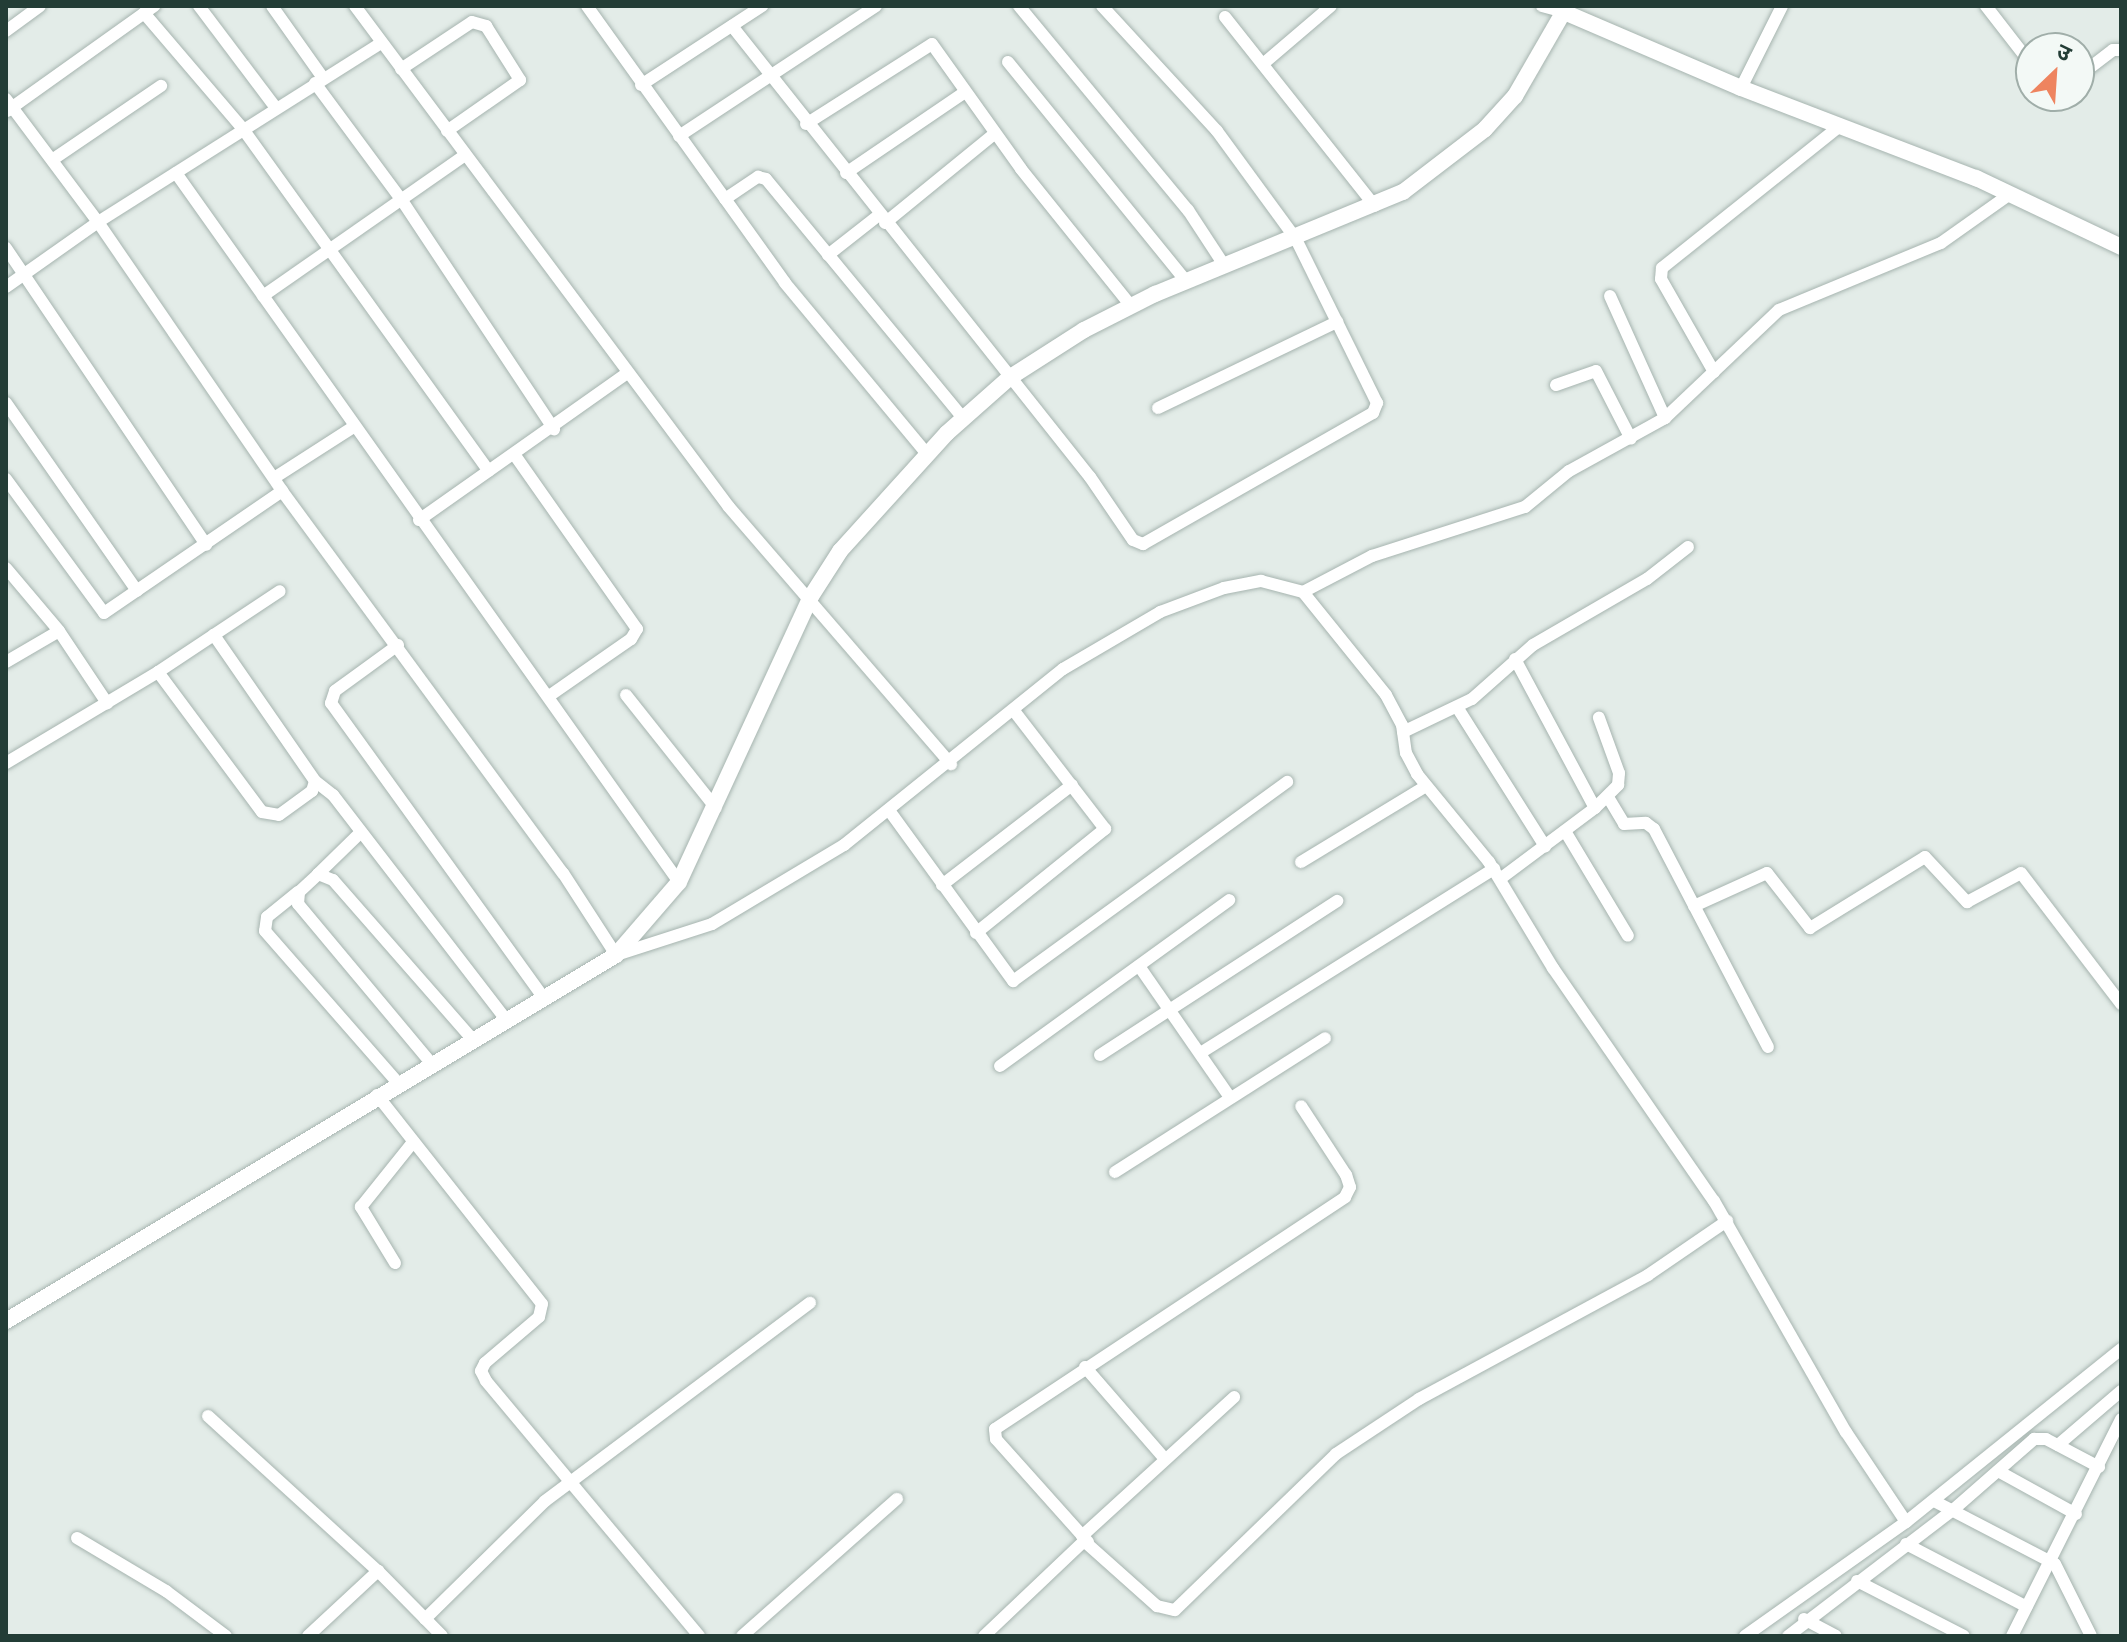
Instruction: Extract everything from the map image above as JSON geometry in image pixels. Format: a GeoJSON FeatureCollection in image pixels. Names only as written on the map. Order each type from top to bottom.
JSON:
{"type":"FeatureCollection","features":[{"type":"Feature","properties":{"kind":"street"},"geometry":{"type":"LineString","coordinates":[[6,31],[40,6]]}},
{"type":"Feature","properties":{"kind":"street"},"geometry":{"type":"LineString","coordinates":[[199,6],[276,108]]}},
{"type":"Feature","properties":{"kind":"street"},"geometry":{"type":"LineString","coordinates":[[272,6],[319,81],[554,429]]}},
{"type":"Feature","properties":{"kind":"street"},"geometry":{"type":"LineString","coordinates":[[355,6],[626,374],[729,507],[951,764]]}},
{"type":"Feature","properties":{"kind":"street"},"geometry":{"type":"LineString","coordinates":[[587,6],[785,283],[927,454]]}},
{"type":"Feature","properties":{"kind":"street"},"geometry":{"type":"LineString","coordinates":[[641,85],[762,6]]}},
{"type":"Feature","properties":{"kind":"street"},"geometry":{"type":"LineString","coordinates":[[679,136],[876,6]]}},
{"type":"Feature","properties":{"kind":"street"},"geometry":{"type":"LineString","coordinates":[[1019,6],[1188,210],[1224,265]]}},
{"type":"Feature","properties":{"kind":"street"},"geometry":{"type":"LineString","coordinates":[[732,26],[806,124],[1106,498],[1133,540],[1143,544],[1376,411],[1375,398],[1296,239],[1217,131],[1102,6]]}},
{"type":"Feature","properties":{"kind":"street"},"geometry":{"type":"LineString","coordinates":[[1263,64],[1331,6]]}},
{"type":"Feature","properties":{"kind":"street"},"geometry":{"type":"LineString","coordinates":[[1542,6],[1566,9],[1741,88],[2010,194],[2121,247]]}},
{"type":"Feature","properties":{"kind":"street"},"geometry":{"type":"LineString","coordinates":[[1741,88],[1782,6]]}},
{"type":"Feature","properties":{"kind":"street"},"geometry":{"type":"LineString","coordinates":[[1986,6],[2015,43]]}},
{"type":"Feature","properties":{"kind":"street"},"geometry":{"type":"LineString","coordinates":[[616,955],[679,882],[716,808],[810,598],[840,551],[963,418],[1009,378],[1131,306],[1403,192],[1485,129],[1515,96],[1566,9]]}},
{"type":"Feature","properties":{"kind":"street"},"geometry":{"type":"LineString","coordinates":[[489,471],[243,129],[149,10],[8,106],[98,222],[282,491],[563,873],[616,955]]}},
{"type":"Feature","properties":{"kind":"street"},"geometry":{"type":"LineString","coordinates":[[1225,17],[1375,206]]}},
{"type":"Feature","properties":{"kind":"street"},"geometry":{"type":"LineString","coordinates":[[401,69],[472,22],[486,26],[520,80],[447,131]]}},
{"type":"Feature","properties":{"kind":"street"},"geometry":{"type":"LineString","coordinates":[[806,124],[929,42],[994,134],[1131,306]]}},
{"type":"Feature","properties":{"kind":"street"},"geometry":{"type":"LineString","coordinates":[[6,287],[98,222],[381,43]]}},
{"type":"Feature","properties":{"kind":"street"},"geometry":{"type":"LineString","coordinates":[[2095,64],[2113,50],[2121,50]]}},
{"type":"Feature","properties":{"kind":"street"},"geometry":{"type":"LineString","coordinates":[[1008,62],[1186,281]]}},
{"type":"Feature","properties":{"kind":"street"},"geometry":{"type":"LineString","coordinates":[[52,160],[161,86]]}},
{"type":"Feature","properties":{"kind":"street"},"geometry":{"type":"LineString","coordinates":[[846,173],[965,92]]}},
{"type":"Feature","properties":{"kind":"street"},"geometry":{"type":"LineString","coordinates":[[1714,372],[1661,279],[1662,268],[1840,126]]}},
{"type":"Feature","properties":{"kind":"street"},"geometry":{"type":"LineString","coordinates":[[828,255],[882,219],[994,134]]}},
{"type":"Feature","properties":{"kind":"street"},"geometry":{"type":"LineString","coordinates":[[263,296],[403,202],[465,155]]}},
{"type":"Feature","properties":{"kind":"street"},"geometry":{"type":"LineString","coordinates":[[176,173],[419,520],[549,696],[679,882]]}},
{"type":"Feature","properties":{"kind":"street"},"geometry":{"type":"LineString","coordinates":[[725,199],[764,178],[963,418]]}},
{"type":"Feature","properties":{"kind":"street"},"geometry":{"type":"LineString","coordinates":[[1303,592],[1372,556],[1510,515],[1569,471],[1665,418],[1779,310],[1941,243],[2010,194]]}},
{"type":"Feature","properties":{"kind":"street"},"geometry":{"type":"LineString","coordinates":[[6,248],[206,545]]}},
{"type":"Feature","properties":{"kind":"street"},"geometry":{"type":"LineString","coordinates":[[1610,296],[1665,418]]}},
{"type":"Feature","properties":{"kind":"street"},"geometry":{"type":"LineString","coordinates":[[1158,408],[1337,322]]}},
{"type":"Feature","properties":{"kind":"street"},"geometry":{"type":"LineString","coordinates":[[1556,385],[1596,371],[1631,439]]}},
{"type":"Feature","properties":{"kind":"street"},"geometry":{"type":"LineString","coordinates":[[419,520],[554,429],[626,374]]}},
{"type":"Feature","properties":{"kind":"street"},"geometry":{"type":"LineString","coordinates":[[6,403],[137,591]]}},
{"type":"Feature","properties":{"kind":"street"},"geometry":{"type":"LineString","coordinates":[[274,478],[355,426]]}},
{"type":"Feature","properties":{"kind":"street"},"geometry":{"type":"LineString","coordinates":[[514,454],[637,629],[631,639],[549,696]]}},
{"type":"Feature","properties":{"kind":"street"},"geometry":{"type":"LineString","coordinates":[[6,479],[104,613],[282,491]]}},
{"type":"Feature","properties":{"kind":"street"},"geometry":{"type":"LineString","coordinates":[[1403,732],[1487,689],[1515,659],[1654,574],[1688,547]]}},
{"type":"Feature","properties":{"kind":"street"},"geometry":{"type":"LineString","coordinates":[[6,568],[59,631],[107,703]]}},
{"type":"Feature","properties":{"kind":"street"},"geometry":{"type":"LineString","coordinates":[[8,1317],[505,1018],[616,955],[712,924],[891,813],[1082,656],[1190,599],[1261,581],[1303,592],[1386,695],[1403,732],[1406,753],[1426,786],[1497,874],[1553,968],[1727,1221],[1846,1432],[1906,1522]]}},
{"type":"Feature","properties":{"kind":"street"},"geometry":{"type":"LineString","coordinates":[[6,763],[158,672],[280,591]]}},
{"type":"Feature","properties":{"kind":"street"},"geometry":{"type":"LineString","coordinates":[[6,662],[59,631]]}},
{"type":"Feature","properties":{"kind":"street"},"geometry":{"type":"LineString","coordinates":[[214,635],[315,781],[361,832],[505,1018]]}},
{"type":"Feature","properties":{"kind":"street"},"geometry":{"type":"LineString","coordinates":[[398,645],[335,691],[331,703],[544,998]]}},
{"type":"Feature","properties":{"kind":"street"},"geometry":{"type":"LineString","coordinates":[[1515,659],[1595,808]]}},
{"type":"Feature","properties":{"kind":"street"},"geometry":{"type":"LineString","coordinates":[[158,672],[266,815],[279,815],[312,791],[315,781]]}},
{"type":"Feature","properties":{"kind":"street"},"geometry":{"type":"LineString","coordinates":[[626,695],[716,808]]}},
{"type":"Feature","properties":{"kind":"street"},"geometry":{"type":"LineString","coordinates":[[1457,707],[1545,846]]}},
{"type":"Feature","properties":{"kind":"street"},"geometry":{"type":"LineString","coordinates":[[976,933],[1104,834],[1105,827],[1015,712]]}},
{"type":"Feature","properties":{"kind":"street"},"geometry":{"type":"LineString","coordinates":[[1202,1052],[1545,846],[1595,808],[1608,797],[1619,773],[1599,718]]}},
{"type":"Feature","properties":{"kind":"street"},"geometry":{"type":"LineString","coordinates":[[891,813],[1013,981],[1287,782]]}},
{"type":"Feature","properties":{"kind":"street"},"geometry":{"type":"LineString","coordinates":[[942,885],[1072,785]]}},
{"type":"Feature","properties":{"kind":"street"},"geometry":{"type":"LineString","coordinates":[[1301,862],[1426,786]]}},
{"type":"Feature","properties":{"kind":"street"},"geometry":{"type":"LineString","coordinates":[[1608,797],[1624,824],[1646,823],[1654,829],[1768,1047]]}},
{"type":"Feature","properties":{"kind":"street"},"geometry":{"type":"LineString","coordinates":[[1565,831],[1628,936]]}},
{"type":"Feature","properties":{"kind":"street"},"geometry":{"type":"LineString","coordinates":[[361,832],[299,892],[267,917],[265,931],[398,1083]]}},
{"type":"Feature","properties":{"kind":"street"},"geometry":{"type":"LineString","coordinates":[[1694,906],[1767,873],[1810,928],[1925,857],[1967,902],[2021,873],[2121,1004]]}},
{"type":"Feature","properties":{"kind":"street"},"geometry":{"type":"LineString","coordinates":[[318,874],[333,880],[472,1039]]}},
{"type":"Feature","properties":{"kind":"street"},"geometry":{"type":"LineString","coordinates":[[299,892],[298,904],[431,1063]]}},
{"type":"Feature","properties":{"kind":"street"},"geometry":{"type":"LineString","coordinates":[[1000,1066],[1229,900]]}},
{"type":"Feature","properties":{"kind":"street"},"geometry":{"type":"LineString","coordinates":[[1100,1055],[1337,901]]}},
{"type":"Feature","properties":{"kind":"street"},"geometry":{"type":"LineString","coordinates":[[1139,966],[1202,1052],[1229,1096]]}},
{"type":"Feature","properties":{"kind":"street"},"geometry":{"type":"LineString","coordinates":[[1115,1172],[1229,1096],[1325,1038]]}},
{"type":"Feature","properties":{"kind":"street"},"geometry":{"type":"LineString","coordinates":[[377,1095],[542,1304],[539,1317],[481,1371],[699,1636]]}},
{"type":"Feature","properties":{"kind":"street"},"geometry":{"type":"LineString","coordinates":[[1301,1106],[1346,1175],[1350,1187],[1345,1197],[999,1425],[994,1434],[1085,1539],[1157,1606],[1175,1610],[1336,1454],[1419,1399],[1648,1275],[1727,1221]]}},
{"type":"Feature","properties":{"kind":"street"},"geometry":{"type":"LineString","coordinates":[[395,1263],[361,1207],[413,1142]]}},
{"type":"Feature","properties":{"kind":"street"},"geometry":{"type":"LineString","coordinates":[[425,1619],[570,1482],[810,1303]]}},
{"type":"Feature","properties":{"kind":"street"},"geometry":{"type":"LineString","coordinates":[[1745,1636],[1934,1501],[2121,1349]]}},
{"type":"Feature","properties":{"kind":"street"},"geometry":{"type":"LineString","coordinates":[[1085,1367],[1165,1459]]}},
{"type":"Feature","properties":{"kind":"street"},"geometry":{"type":"LineString","coordinates":[[2058,1445],[2121,1391]]}},
{"type":"Feature","properties":{"kind":"street"},"geometry":{"type":"LineString","coordinates":[[984,1636],[1165,1459],[1234,1397]]}},
{"type":"Feature","properties":{"kind":"street"},"geometry":{"type":"LineString","coordinates":[[208,1416],[378,1571],[442,1636]]}},
{"type":"Feature","properties":{"kind":"street"},"geometry":{"type":"LineString","coordinates":[[2012,1636],[2076,1514],[2121,1419]]}},
{"type":"Feature","properties":{"kind":"street"},"geometry":{"type":"LineString","coordinates":[[1788,1636],[1804,1619],[1953,1510],[2034,1439],[2058,1445],[2099,1467]]}},
{"type":"Feature","properties":{"kind":"street"},"geometry":{"type":"LineString","coordinates":[[1998,1471],[2076,1514]]}},
{"type":"Feature","properties":{"kind":"street"},"geometry":{"type":"LineString","coordinates":[[742,1636],[897,1499]]}},
{"type":"Feature","properties":{"kind":"street"},"geometry":{"type":"LineString","coordinates":[[1934,1501],[2061,1569],[2091,1636]]}},
{"type":"Feature","properties":{"kind":"street"},"geometry":{"type":"LineString","coordinates":[[77,1538],[166,1591],[226,1636]]}},
{"type":"Feature","properties":{"kind":"street"},"geometry":{"type":"LineString","coordinates":[[1906,1544],[2027,1607]]}},
{"type":"Feature","properties":{"kind":"street"},"geometry":{"type":"LineString","coordinates":[[308,1636],[378,1571]]}},
{"type":"Feature","properties":{"kind":"street"},"geometry":{"type":"LineString","coordinates":[[1857,1581],[1964,1636]]}},
{"type":"Feature","properties":{"kind":"street"},"geometry":{"type":"LineString","coordinates":[[1804,1619],[1836,1636]]}}]}
